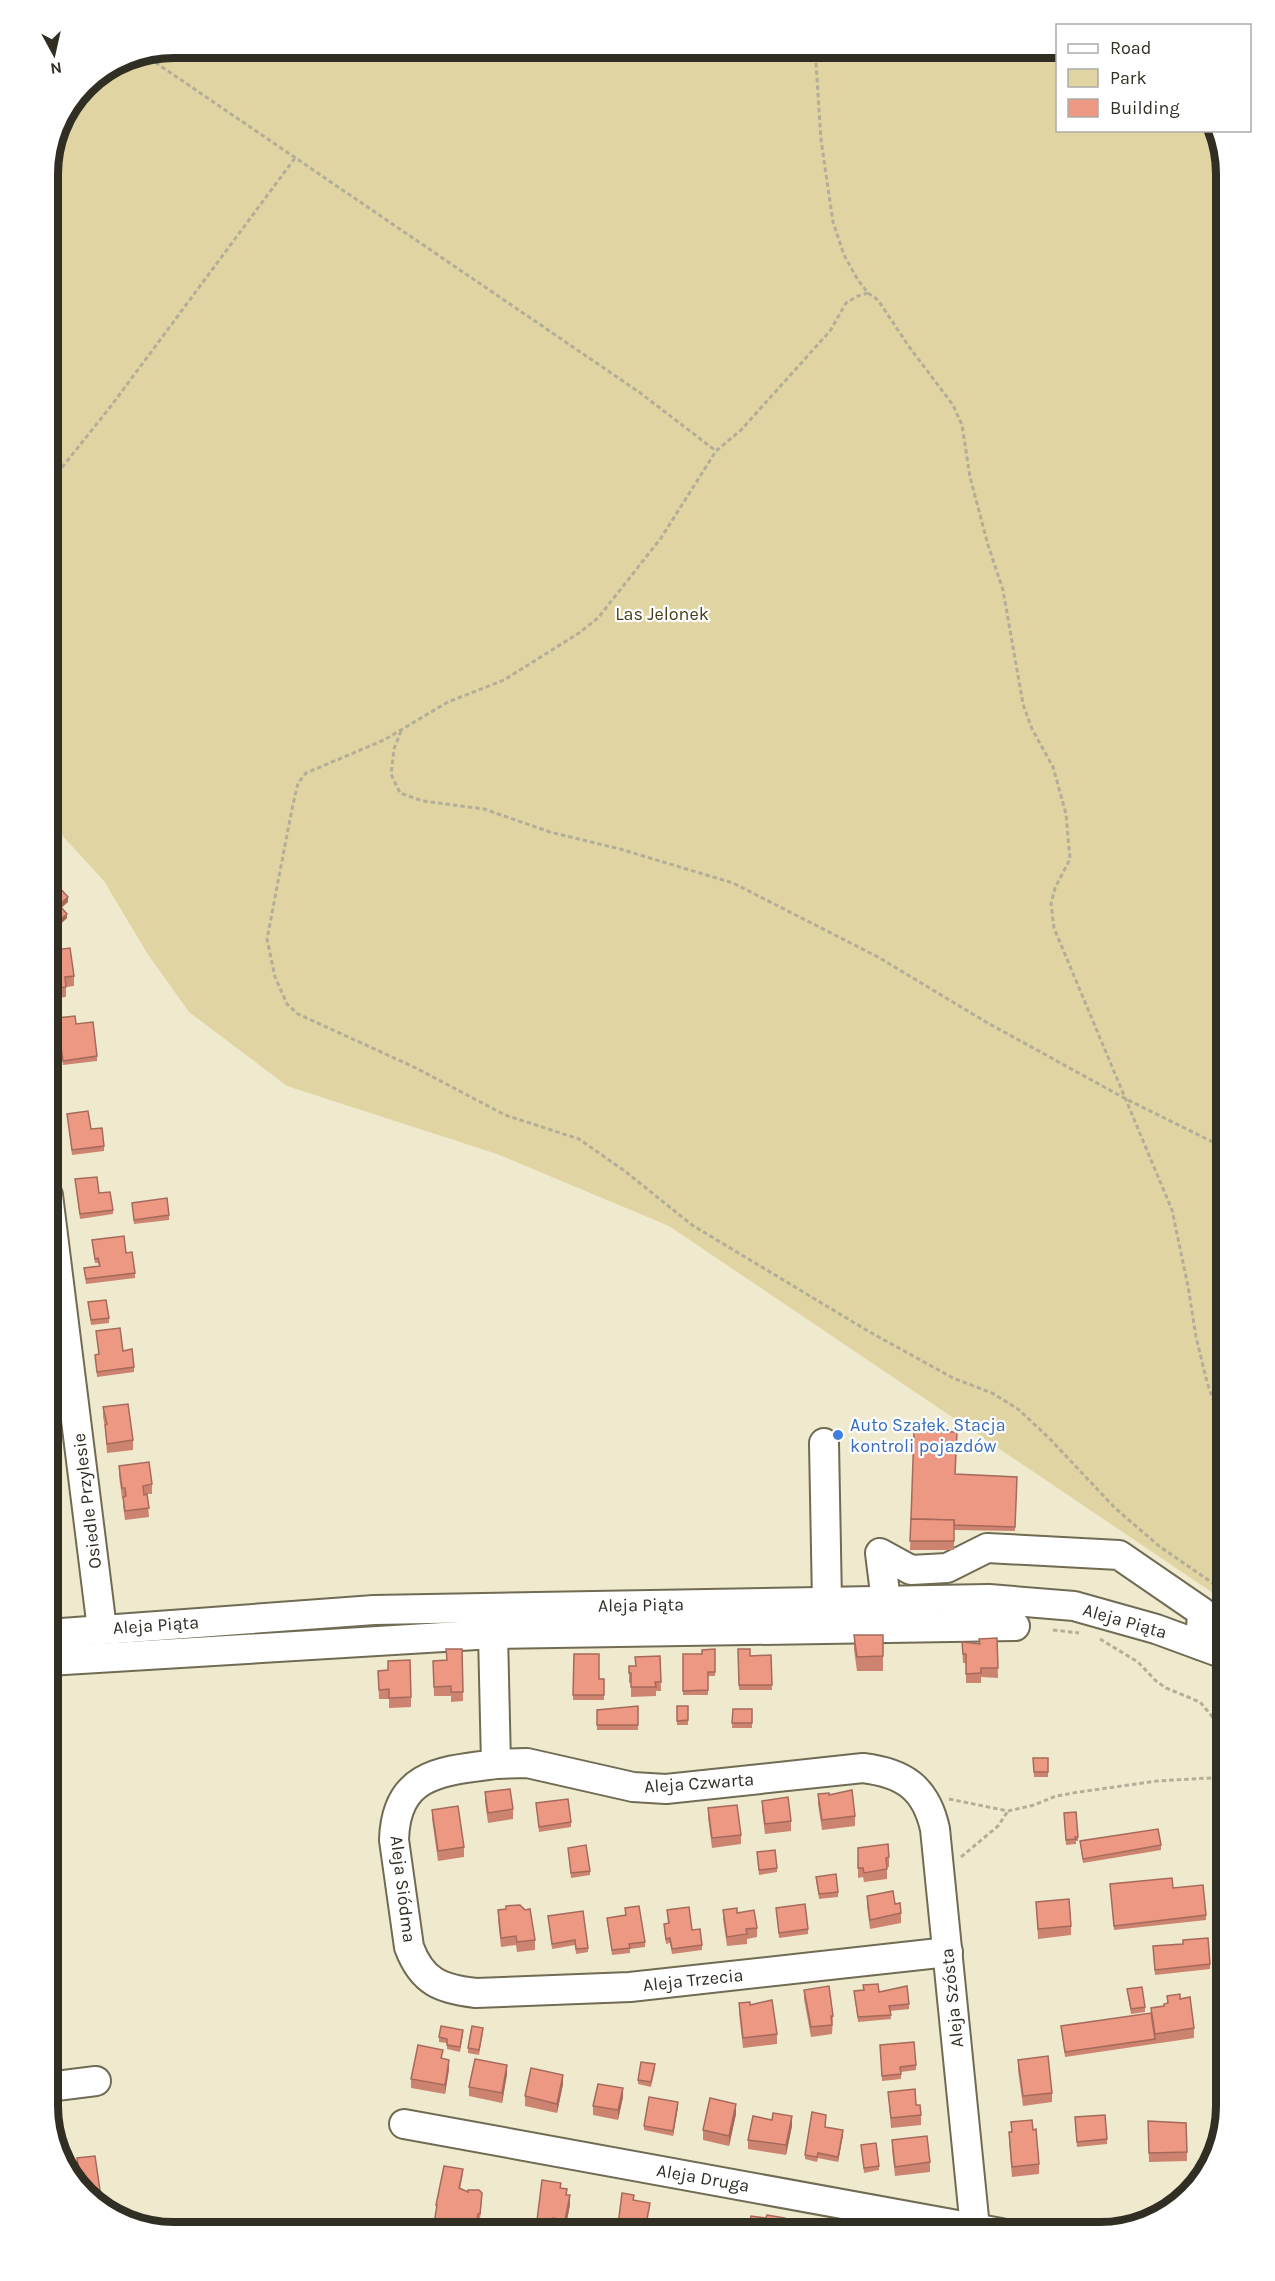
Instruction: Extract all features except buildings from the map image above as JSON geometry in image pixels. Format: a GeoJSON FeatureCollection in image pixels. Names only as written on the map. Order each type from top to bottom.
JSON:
{"type":"FeatureCollection","features":[{"type":"Feature","properties":{"kind":"street","name":"Osiedle Przylesie"},"geometry":{"type":"LineString","coordinates":[[58,1279],[102,1629]]}},
{"type":"Feature","properties":{"kind":"street"},"geometry":{"type":"LineString","coordinates":[[824,1443],[827,1602]]}},
{"type":"Feature","properties":{"kind":"street"},"geometry":{"type":"LineString","coordinates":[[886,1614],[880,1553],[911,1570],[947,1568],[987,1548],[1119,1555],[1202,1612],[1200,1645]]}},
{"type":"Feature","properties":{"kind":"street","name":"Aleja Piąta"},"geometry":{"type":"LineString","coordinates":[[58,1633],[374,1610],[827,1602],[886,1614],[989,1599],[1074,1606],[1156,1629],[1216,1650]]}},
{"type":"Feature","properties":{"kind":"street"},"geometry":{"type":"LineString","coordinates":[[58,1660],[493,1634],[886,1614],[1016,1626]]}},
{"type":"Feature","properties":{"kind":"street"},"geometry":{"type":"LineString","coordinates":[[493,1634],[496,1764]]}},
{"type":"Feature","properties":{"kind":"street","name":"Aleja Czwarta"},"geometry":{"type":"LineString","coordinates":[[496,1764],[527,1763],[624,1785],[649,1788],[684,1788],[864,1768],[884,1771],[903,1779]]}},
{"type":"Feature","properties":{"kind":"street","name":"Aleja Siódma"},"geometry":{"type":"LineString","coordinates":[[439,1986],[420,1969],[409,1947],[394,1840],[397,1815],[407,1792],[417,1784],[453,1771],[496,1764]]}},
{"type":"Feature","properties":{"kind":"street","name":"Aleja Szósta"},"geometry":{"type":"LineString","coordinates":[[903,1779],[915,1788],[932,1813],[948,1952],[987,2222]]}},
{"type":"Feature","properties":{"kind":"street","name":"Aleja Trzecia"},"geometry":{"type":"LineString","coordinates":[[439,1986],[476,1993],[630,1987],[948,1952]]}},
{"type":"Feature","properties":{"kind":"street"},"geometry":{"type":"LineString","coordinates":[[58,2086],[96,2081]]}},
{"type":"Feature","properties":{"kind":"street","name":"Aleja Druga"},"geometry":{"type":"LineString","coordinates":[[404,2124],[944,2222]]}},
{"type":"Feature","properties":{"kind":"path"},"geometry":{"type":"LineString","coordinates":[[816,59],[821,140],[832,222],[844,255],[858,280],[868,293],[878,300],[910,348],[953,405],[962,426],[970,477],[1003,590],[1023,704],[1032,729],[1053,767],[1066,814],[1070,860],[1051,904],[1054,928],[1172,1210],[1198,1348],[1216,1408]]}},
{"type":"Feature","properties":{"kind":"path"},"geometry":{"type":"LineString","coordinates":[[152,60],[639,392],[716,451]]}},
{"type":"Feature","properties":{"kind":"path"},"geometry":{"type":"LineString","coordinates":[[59,471],[111,406],[295,158]]}},
{"type":"Feature","properties":{"kind":"path"},"geometry":{"type":"LineString","coordinates":[[868,293],[846,303],[830,332],[741,430],[716,451],[661,538],[598,618],[579,633],[504,680],[448,702],[384,740],[306,773],[298,783],[267,939],[275,978],[287,1004],[298,1014],[416,1068],[505,1115],[579,1139],[626,1172],[692,1225],[814,1300],[953,1377],[992,1393],[1018,1409],[1049,1438],[1115,1508],[1159,1546],[1216,1585]]}},
{"type":"Feature","properties":{"kind":"path"},"geometry":{"type":"LineString","coordinates":[[402,729],[394,749],[391,774],[400,793],[423,801],[484,809],[550,831],[620,849],[733,883],[878,957],[986,1022],[1126,1099],[1216,1144]]}},
{"type":"Feature","properties":{"kind":"path"},"geometry":{"type":"LineString","coordinates":[[1052,1629],[1087,1635]]}},
{"type":"Feature","properties":{"kind":"path"},"geometry":{"type":"LineString","coordinates":[[1098,1638],[1138,1662],[1155,1681],[1166,1688],[1200,1702],[1216,1721]]}},
{"type":"Feature","properties":{"kind":"path"},"geometry":{"type":"LineString","coordinates":[[944,1797],[1008,1811],[1034,1805],[1056,1796],[1079,1792],[1157,1781],[1216,1778]]}},
{"type":"Feature","properties":{"kind":"path"},"geometry":{"type":"LineString","coordinates":[[940,1876],[998,1826],[1008,1811]]}},
{"type":"Feature","properties":{"kind":"green space","name":"Las Jelonek"},"geometry":{"type":"Polygon","coordinates":[[[174,58],[1056,59],[1056,132],[1209,132],[1216,167],[1216,1595],[669,1226],[497,1154],[287,1086],[189,1012],[147,953],[104,881],[59,832],[59,159],[62,144],[74,116],[87,98],[110,78],[144,62],[174,58]]]}},
{"type":"Feature","properties":{"kind":"place","name":"Auto Szałek. Stacja kontroli pojazdów"},"geometry":{"type":"Point","coordinates":[838,1435]}}]}
